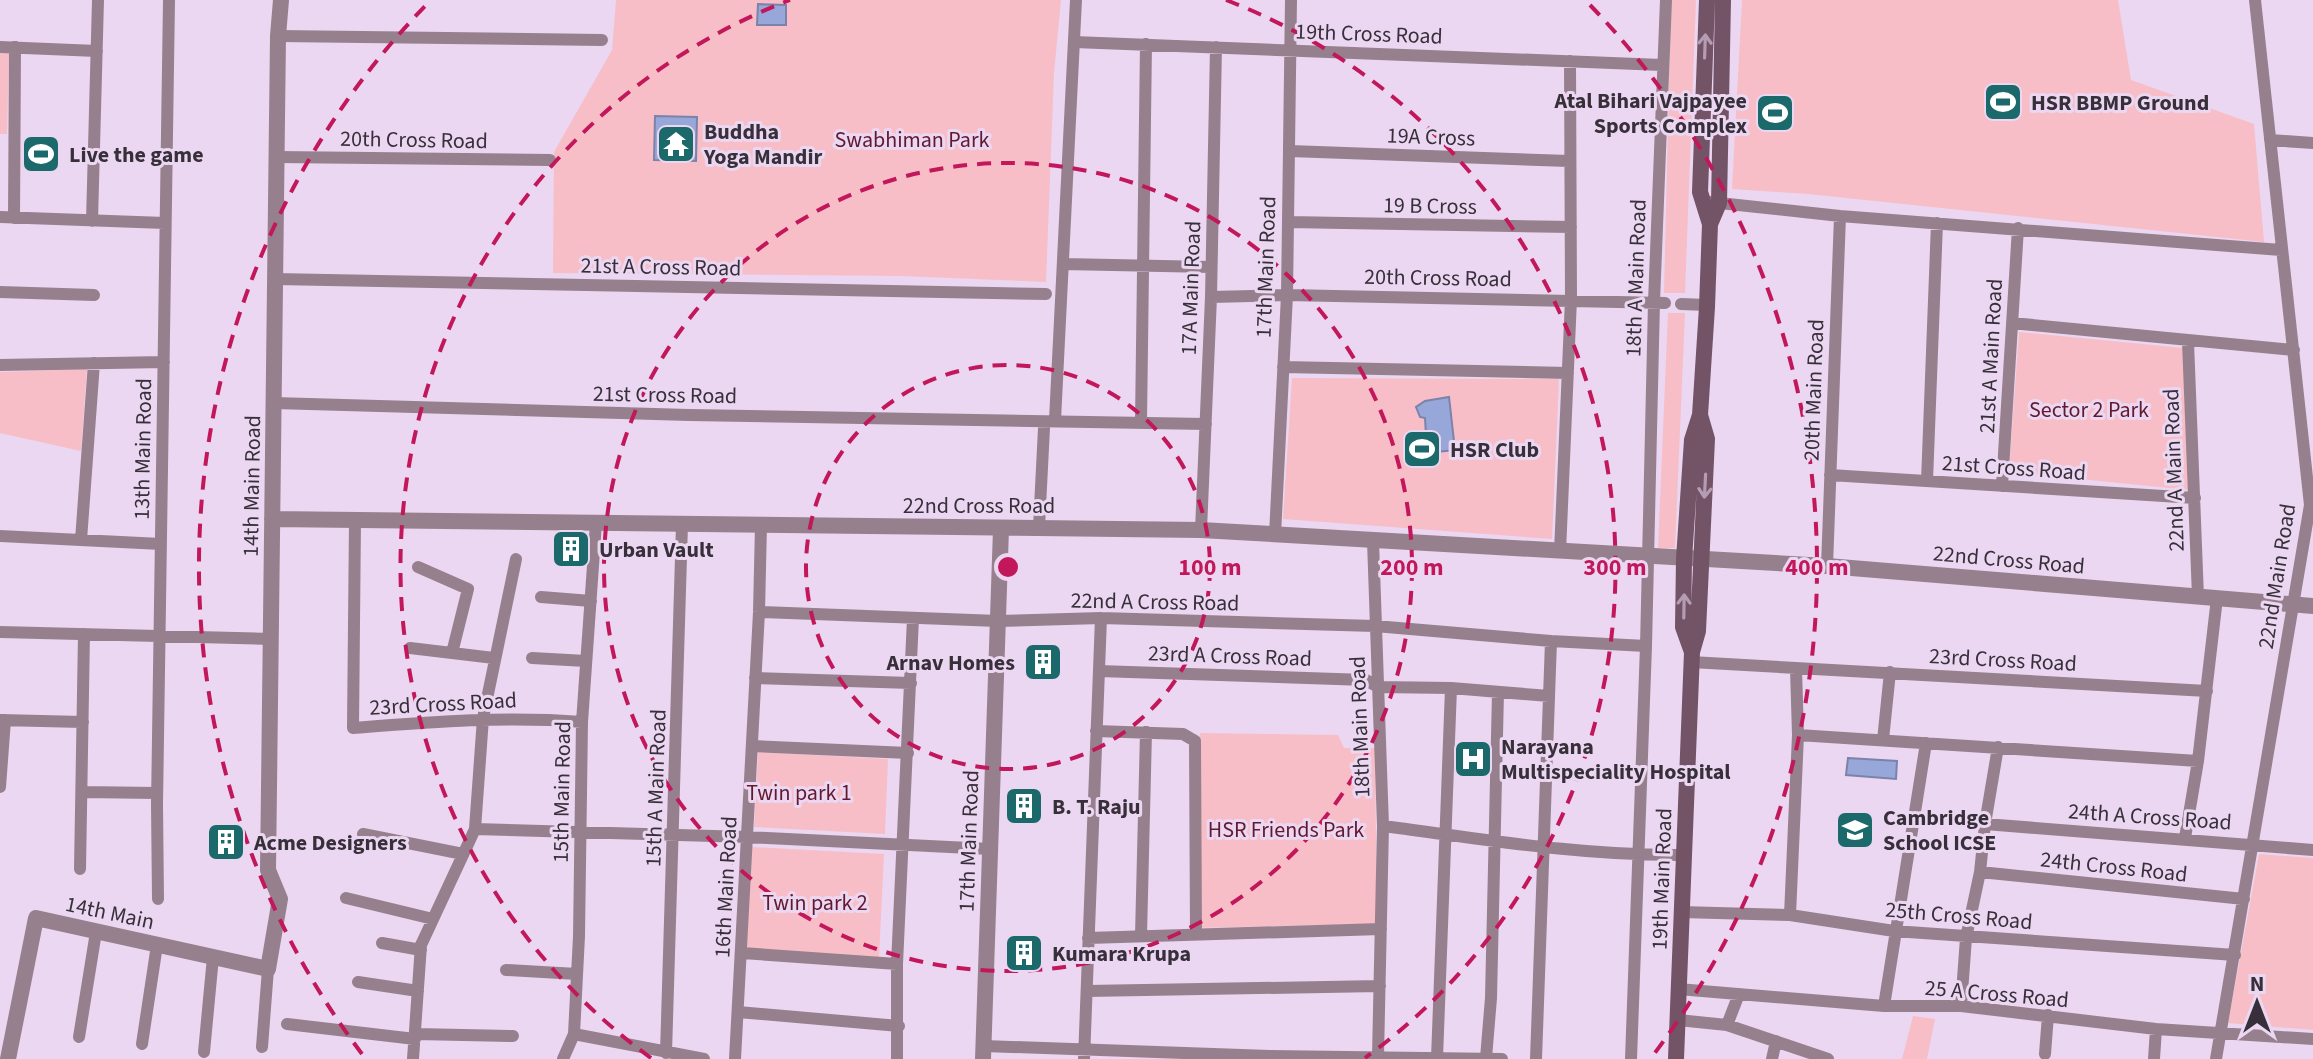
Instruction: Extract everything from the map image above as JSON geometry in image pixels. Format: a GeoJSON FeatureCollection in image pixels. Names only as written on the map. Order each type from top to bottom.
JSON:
{"type":"FeatureCollection","features":[{"type":"Feature","properties":{"kind":"main road","name":"19th Main Road"},"geometry":{"type":"LineString","coordinates":[[1707,0],[1700,192],[1711,202]]}},
{"type":"Feature","properties":{"kind":"main road","name":"19th Main Road"},"geometry":{"type":"LineString","coordinates":[[1676,1059],[1692,657],[1698,631],[1693,559],[1692,440],[1700,415],[1723,0]]}},
{"type":"Feature","properties":{"kind":"street"},"geometry":{"type":"LineString","coordinates":[[92,221],[98,0]]}},
{"type":"Feature","properties":{"kind":"street","name":"13th Main Road"},"geometry":{"type":"LineString","coordinates":[[158,899],[169,0]]}},
{"type":"Feature","properties":{"kind":"street","name":"14th Main Road"},"geometry":{"type":"LineString","coordinates":[[268,969],[280,899],[268,870],[278,36],[281,0]]}},
{"type":"Feature","properties":{"kind":"street"},"geometry":{"type":"LineString","coordinates":[[1039,527],[1063,264],[1076,0]]}},
{"type":"Feature","properties":{"kind":"street","name":"17th Main Road"},"geometry":{"type":"LineString","coordinates":[[1275,535],[1287,295],[1291,0]]}},
{"type":"Feature","properties":{"kind":"street","name":"18th A Main Road"},"geometry":{"type":"LineString","coordinates":[[1647,558],[1659,302],[1662,65],[1666,0]]}},
{"type":"Feature","properties":{"kind":"street","name":"22nd Main Road"},"geometry":{"type":"LineString","coordinates":[[2216,1059],[2292,604],[2312,505],[2255,0]]}},
{"type":"Feature","properties":{"kind":"street"},"geometry":{"type":"LineString","coordinates":[[278,36],[602,40]]}},
{"type":"Feature","properties":{"kind":"street","name":"19th Cross Road"},"geometry":{"type":"LineString","coordinates":[[1074,42],[1662,65]]}},
{"type":"Feature","properties":{"kind":"street"},"geometry":{"type":"LineString","coordinates":[[1141,422],[1146,44]]}},
{"type":"Feature","properties":{"kind":"street"},"geometry":{"type":"LineString","coordinates":[[0,47],[97,51]]}},
{"type":"Feature","properties":{"kind":"street"},"geometry":{"type":"LineString","coordinates":[[15,47],[14,143],[7,217],[165,223]]}},
{"type":"Feature","properties":{"kind":"street","name":"17A Main Road"},"geometry":{"type":"LineString","coordinates":[[1201,530],[1211,297],[1216,47]]}},
{"type":"Feature","properties":{"kind":"street"},"geometry":{"type":"LineString","coordinates":[[1560,552],[1571,299],[1570,61]]}},
{"type":"Feature","properties":{"kind":"street"},"geometry":{"type":"LineString","coordinates":[[2270,140],[2313,143]]}},
{"type":"Feature","properties":{"kind":"street"},"geometry":{"type":"LineString","coordinates":[[0,143],[14,143]]}},
{"type":"Feature","properties":{"kind":"street","name":"19A Cross"},"geometry":{"type":"LineString","coordinates":[[1290,151],[1569,161]]}},
{"type":"Feature","properties":{"kind":"street","name":"20th Cross Road"},"geometry":{"type":"LineString","coordinates":[[277,157],[550,160]]}},
{"type":"Feature","properties":{"kind":"street"},"geometry":{"type":"LineString","coordinates":[[1711,202],[1840,216],[2281,250]]}},
{"type":"Feature","properties":{"kind":"street","name":"20th Main Road"},"geometry":{"type":"LineString","coordinates":[[1827,566],[1840,216]]}},
{"type":"Feature","properties":{"kind":"street","name":"19 B Cross"},"geometry":{"type":"LineString","coordinates":[[1288,222],[1571,227]]}},
{"type":"Feature","properties":{"kind":"street"},"geometry":{"type":"LineString","coordinates":[[1927,481],[1937,223]]}},
{"type":"Feature","properties":{"kind":"street","name":"21st A Main Road"},"geometry":{"type":"LineString","coordinates":[[2002,486],[2018,228]]}},
{"type":"Feature","properties":{"kind":"street"},"geometry":{"type":"LineString","coordinates":[[1063,264],[1211,267]]}},
{"type":"Feature","properties":{"kind":"street","name":"21st A Cross Road"},"geometry":{"type":"LineString","coordinates":[[275,279],[1046,294]]}},
{"type":"Feature","properties":{"kind":"street"},"geometry":{"type":"LineString","coordinates":[[0,292],[94,295]]}},
{"type":"Feature","properties":{"kind":"street","name":"20th Cross Road"},"geometry":{"type":"LineString","coordinates":[[1211,297],[1287,295],[1659,302]]}},
{"type":"Feature","properties":{"kind":"street"},"geometry":{"type":"LineString","coordinates":[[1681,304],[1707,305]]}},
{"type":"Feature","properties":{"kind":"street"},"geometry":{"type":"LineString","coordinates":[[2012,323],[2294,350]]}},
{"type":"Feature","properties":{"kind":"street","name":"22nd A Main Road"},"geometry":{"type":"LineString","coordinates":[[2188,342],[2198,597]]}},
{"type":"Feature","properties":{"kind":"street"},"geometry":{"type":"LineString","coordinates":[[0,365],[164,362]]}},
{"type":"Feature","properties":{"kind":"street"},"geometry":{"type":"LineString","coordinates":[[81,540],[94,363]]}},
{"type":"Feature","properties":{"kind":"street"},"geometry":{"type":"LineString","coordinates":[[1283,367],[1568,373]]}},
{"type":"Feature","properties":{"kind":"street","name":"21st Cross Road"},"geometry":{"type":"LineString","coordinates":[[274,403],[1050,424],[1206,424]]}},
{"type":"Feature","properties":{"kind":"street","name":"21st Cross Road"},"geometry":{"type":"LineString","coordinates":[[1830,475],[2195,498]]}},
{"type":"Feature","properties":{"kind":"street","name":"22nd Cross Road"},"geometry":{"type":"LineString","coordinates":[[272,519],[1201,530],[1827,566],[2313,606]]}},
{"type":"Feature","properties":{"kind":"street","name":"23rd Cross Road"},"geometry":{"type":"LineString","coordinates":[[355,520],[353,728],[483,718],[582,722]]}},
{"type":"Feature","properties":{"kind":"street","name":"15th Main Road"},"geometry":{"type":"LineString","coordinates":[[563,1059],[574,1034],[582,722],[596,523]]}},
{"type":"Feature","properties":{"kind":"street","name":"15th A Main Road"},"geometry":{"type":"LineString","coordinates":[[666,1053],[682,524]]}},
{"type":"Feature","properties":{"kind":"street","name":"16th Main Road"},"geometry":{"type":"LineString","coordinates":[[735,1059],[761,525]]}},
{"type":"Feature","properties":{"kind":"street","name":"17th Main Road"},"geometry":{"type":"LineString","coordinates":[[984,1053],[1001,529]]}},
{"type":"Feature","properties":{"kind":"street"},"geometry":{"type":"LineString","coordinates":[[0,536],[161,544]]}},
{"type":"Feature","properties":{"kind":"street","name":"18th Main Road"},"geometry":{"type":"LineString","coordinates":[[1373,541],[1383,826],[1378,1056]]}},
{"type":"Feature","properties":{"kind":"street"},"geometry":{"type":"LineString","coordinates":[[1631,1059],[1647,558]]}},
{"type":"Feature","properties":{"kind":"street"},"geometry":{"type":"LineString","coordinates":[[413,1059],[421,950],[475,829],[483,718],[516,559]]}},
{"type":"Feature","properties":{"kind":"street"},"geometry":{"type":"LineString","coordinates":[[418,567],[468,589],[452,653]]}},
{"type":"Feature","properties":{"kind":"street"},"geometry":{"type":"LineString","coordinates":[[541,597],[591,601]]}},
{"type":"Feature","properties":{"kind":"street"},"geometry":{"type":"LineString","coordinates":[[2185,838],[2198,761],[2217,598]]}},
{"type":"Feature","properties":{"kind":"street","name":"22nd A Cross Road"},"geometry":{"type":"LineString","coordinates":[[759,612],[998,621],[1101,618],[1375,626],[1646,646]]}},
{"type":"Feature","properties":{"kind":"street"},"geometry":{"type":"LineString","coordinates":[[897,1059],[897,964],[913,618]]}},
{"type":"Feature","properties":{"kind":"street"},"geometry":{"type":"LineString","coordinates":[[1084,1054],[1101,618]]}},
{"type":"Feature","properties":{"kind":"street"},"geometry":{"type":"LineString","coordinates":[[0,632],[271,639]]}},
{"type":"Feature","properties":{"kind":"street"},"geometry":{"type":"LineString","coordinates":[[80,869],[84,634]]}},
{"type":"Feature","properties":{"kind":"street"},"geometry":{"type":"LineString","coordinates":[[1536,1059],[1551,641]]}},
{"type":"Feature","properties":{"kind":"street"},"geometry":{"type":"LineString","coordinates":[[410,648],[494,658]]}},
{"type":"Feature","properties":{"kind":"street","name":"23rd Cross Road"},"geometry":{"type":"LineString","coordinates":[[1692,657],[1796,669],[2207,691]]}},
{"type":"Feature","properties":{"kind":"street"},"geometry":{"type":"LineString","coordinates":[[532,658],[586,661]]}},
{"type":"Feature","properties":{"kind":"street"},"geometry":{"type":"LineString","coordinates":[[1790,915],[1798,735],[1796,669]]}},
{"type":"Feature","properties":{"kind":"street","name":"23rd A Cross Road"},"geometry":{"type":"LineString","coordinates":[[1099,671],[1366,680],[1378,687],[1451,688],[1549,696]]}},
{"type":"Feature","properties":{"kind":"street"},"geometry":{"type":"LineString","coordinates":[[1883,740],[1890,672]]}},
{"type":"Feature","properties":{"kind":"street"},"geometry":{"type":"LineString","coordinates":[[755,678],[911,683]]}},
{"type":"Feature","properties":{"kind":"street"},"geometry":{"type":"LineString","coordinates":[[1437,1058],[1451,688]]}},
{"type":"Feature","properties":{"kind":"street"},"geometry":{"type":"LineString","coordinates":[[1486,1058],[1497,840],[1498,692]]}},
{"type":"Feature","properties":{"kind":"street"},"geometry":{"type":"LineString","coordinates":[[0,787],[2,720],[83,722]]}},
{"type":"Feature","properties":{"kind":"street"},"geometry":{"type":"LineString","coordinates":[[1096,731],[1183,734],[1195,741],[1196,933]]}},
{"type":"Feature","properties":{"kind":"street"},"geometry":{"type":"LineString","coordinates":[[1141,936],[1146,732]]}},
{"type":"Feature","properties":{"kind":"street"},"geometry":{"type":"LineString","coordinates":[[1798,735],[2198,761]]}},
{"type":"Feature","properties":{"kind":"street"},"geometry":{"type":"LineString","coordinates":[[1884,1006],[1926,743]]}},
{"type":"Feature","properties":{"kind":"street"},"geometry":{"type":"LineString","coordinates":[[752,746],[908,753]]}},
{"type":"Feature","properties":{"kind":"street"},"geometry":{"type":"LineString","coordinates":[[1961,1006],[1966,938],[1980,872],[1998,747]]}},
{"type":"Feature","properties":{"kind":"street"},"geometry":{"type":"LineString","coordinates":[[82,792],[157,793]]}},
{"type":"Feature","properties":{"kind":"street","name":"24th A Cross Road"},"geometry":{"type":"LineString","coordinates":[[1985,824],[2313,850]]}},
{"type":"Feature","properties":{"kind":"street"},"geometry":{"type":"LineString","coordinates":[[1383,826],[1639,856],[1683,855]]}},
{"type":"Feature","properties":{"kind":"street"},"geometry":{"type":"LineString","coordinates":[[475,829],[747,837],[990,849]]}},
{"type":"Feature","properties":{"kind":"street"},"geometry":{"type":"LineString","coordinates":[[363,834],[463,854]]}},
{"type":"Feature","properties":{"kind":"street","name":"24th Cross Road"},"geometry":{"type":"LineString","coordinates":[[1980,872],[2244,899]]}},
{"type":"Feature","properties":{"kind":"street"},"geometry":{"type":"LineString","coordinates":[[346,898],[433,919]]}},
{"type":"Feature","properties":{"kind":"street","name":"25th Cross Road"},"geometry":{"type":"LineString","coordinates":[[1681,912],[1790,915],[1966,938],[2235,955]]}},
{"type":"Feature","properties":{"kind":"street","name":"14th Main"},"geometry":{"type":"LineString","coordinates":[[8,1059],[36,918],[268,969]]}},
{"type":"Feature","properties":{"kind":"street"},"geometry":{"type":"LineString","coordinates":[[1088,938],[1381,929]]}},
{"type":"Feature","properties":{"kind":"street"},"geometry":{"type":"LineString","coordinates":[[79,1037],[96,932]]}},
{"type":"Feature","properties":{"kind":"street"},"geometry":{"type":"LineString","coordinates":[[382,943],[421,950]]}},
{"type":"Feature","properties":{"kind":"street"},"geometry":{"type":"LineString","coordinates":[[142,1044],[157,945]]}},
{"type":"Feature","properties":{"kind":"street"},"geometry":{"type":"LineString","coordinates":[[742,953],[897,964]]}},
{"type":"Feature","properties":{"kind":"street"},"geometry":{"type":"LineString","coordinates":[[204,1052],[213,957]]}},
{"type":"Feature","properties":{"kind":"street"},"geometry":{"type":"LineString","coordinates":[[262,1047],[268,969]]}},
{"type":"Feature","properties":{"kind":"street"},"geometry":{"type":"LineString","coordinates":[[506,970],[577,974]]}},
{"type":"Feature","properties":{"kind":"street"},"geometry":{"type":"LineString","coordinates":[[358,982],[418,991]]}},
{"type":"Feature","properties":{"kind":"street"},"geometry":{"type":"LineString","coordinates":[[1087,991],[1380,986]]}},
{"type":"Feature","properties":{"kind":"street","name":"25 A Cross Road"},"geometry":{"type":"LineString","coordinates":[[1678,989],[1884,1006],[1961,1006],[2156,1029],[2313,1039]]}},
{"type":"Feature","properties":{"kind":"street"},"geometry":{"type":"LineString","coordinates":[[1727,1025],[1739,994]]}},
{"type":"Feature","properties":{"kind":"street"},"geometry":{"type":"LineString","coordinates":[[738,1012],[899,1026]]}},
{"type":"Feature","properties":{"kind":"street"},"geometry":{"type":"LineString","coordinates":[[2045,1054],[2048,1015]]}},
{"type":"Feature","properties":{"kind":"street"},"geometry":{"type":"LineString","coordinates":[[1678,1020],[1727,1025],[1828,1059]]}},
{"type":"Feature","properties":{"kind":"street"},"geometry":{"type":"LineString","coordinates":[[287,1024],[415,1036],[513,1036]]}},
{"type":"Feature","properties":{"kind":"street"},"geometry":{"type":"LineString","coordinates":[[2154,1059],[2156,1029]]}},
{"type":"Feature","properties":{"kind":"street"},"geometry":{"type":"LineString","coordinates":[[574,1034],[704,1059]]}},
{"type":"Feature","properties":{"kind":"street"},"geometry":{"type":"LineString","coordinates":[[1772,1059],[1776,1041]]}},
{"type":"Feature","properties":{"kind":"street"},"geometry":{"type":"LineString","coordinates":[[984,1053],[1499,1059]]}},
{"type":"Feature","properties":{"kind":"green space","name":"Swabhiman Park"},"geometry":{"type":"Polygon","coordinates":[[[616,0],[1061,0],[1054,73],[1046,282],[901,276],[553,273],[554,152],[612,50],[616,0]]]}},
{"type":"Feature","properties":{"kind":"green space"},"geometry":{"type":"Polygon","coordinates":[[[1671,0],[1696,0],[1685,293],[1664,293],[1671,0]]]}},
{"type":"Feature","properties":{"kind":"green space","name":"HSR BBMP Ground"},"geometry":{"type":"Polygon","coordinates":[[[1742,0],[2118,0],[2131,80],[2254,124],[2264,242],[1808,194],[1732,189],[1742,0]]]}},
{"type":"Feature","properties":{"kind":"green space"},"geometry":{"type":"Polygon","coordinates":[[[0,53],[9,53],[7,134],[0,134],[0,53]]]}},
{"type":"Feature","properties":{"kind":"green space"},"geometry":{"type":"Polygon","coordinates":[[[1668,313],[1685,313],[1675,548],[1658,548],[1668,313]]]}},
{"type":"Feature","properties":{"kind":"green space","name":"Sector 2 Park"},"geometry":{"type":"Polygon","coordinates":[[[2019,332],[2184,348],[2189,490],[2009,472],[2019,332]]]}},
{"type":"Feature","properties":{"kind":"green space"},"geometry":{"type":"Polygon","coordinates":[[[87,369],[81,451],[0,433],[0,372],[87,369]]]}},
{"type":"Feature","properties":{"kind":"green space","name":"HSR Club"},"geometry":{"type":"Polygon","coordinates":[[[1292,378],[1559,379],[1552,539],[1283,519],[1292,378]]]}},
{"type":"Feature","properties":{"kind":"green space","name":"HSR Friends Park"},"geometry":{"type":"Polygon","coordinates":[[[1200,733],[1338,735],[1344,748],[1375,748],[1377,924],[1191,928],[1200,733]]]}},
{"type":"Feature","properties":{"kind":"green space","name":"Twin park 1"},"geometry":{"type":"Polygon","coordinates":[[[758,752],[888,759],[885,834],[754,827],[758,752]]]}},
{"type":"Feature","properties":{"kind":"green space","name":"Twin park 2"},"geometry":{"type":"Polygon","coordinates":[[[752,847],[884,854],[879,957],[746,950],[752,847]]]}},
{"type":"Feature","properties":{"kind":"green space"},"geometry":{"type":"Polygon","coordinates":[[[2259,854],[2313,858],[2313,1030],[2228,1023],[2259,854]]]}},
{"type":"Feature","properties":{"kind":"green space"},"geometry":{"type":"Polygon","coordinates":[[[1913,1016],[1935,1019],[1927,1059],[1902,1059],[1913,1016]]]}},
{"type":"Feature","properties":{"kind":"water"},"geometry":{"type":"Polygon","coordinates":[[[758,4],[786,5],[786,25],[757,25],[758,4]]]}},
{"type":"Feature","properties":{"kind":"water"},"geometry":{"type":"Polygon","coordinates":[[[655,116],[697,117],[696,161],[654,160],[655,116]]]}},
{"type":"Feature","properties":{"kind":"water"},"geometry":{"type":"Polygon","coordinates":[[[1449,397],[1455,450],[1427,453],[1425,418],[1420,417],[1416,407],[1425,401],[1449,397]]]}},
{"type":"Feature","properties":{"kind":"water"},"geometry":{"type":"Polygon","coordinates":[[[1848,758],[1897,761],[1896,779],[1846,775],[1848,758]]]}},
{"type":"Feature","properties":{"kind":"place","name":"HSR BBMP Ground"},"geometry":{"type":"Point","coordinates":[2003,102]}},
{"type":"Feature","properties":{"kind":"place","name":"Atal Bihari Vajpayee Sports Complex"},"geometry":{"type":"Point","coordinates":[1775,113]}},
{"type":"Feature","properties":{"kind":"place","name":"Buddha Yoga Mandir"},"geometry":{"type":"Point","coordinates":[676,144]}},
{"type":"Feature","properties":{"kind":"place","name":"Live the game"},"geometry":{"type":"Point","coordinates":[41,154]}},
{"type":"Feature","properties":{"kind":"place","name":"HSR Club"},"geometry":{"type":"Point","coordinates":[1422,449]}},
{"type":"Feature","properties":{"kind":"place","name":"Urban Vault"},"geometry":{"type":"Point","coordinates":[571,549]}},
{"type":"Feature","properties":{"kind":"place","name":"Arnav Homes"},"geometry":{"type":"Point","coordinates":[1043,662]}},
{"type":"Feature","properties":{"kind":"place","name":"Narayana Multispeciality Hospital"},"geometry":{"type":"Point","coordinates":[1473,759]}},
{"type":"Feature","properties":{"kind":"place","name":"B. T. Raju"},"geometry":{"type":"Point","coordinates":[1024,806]}},
{"type":"Feature","properties":{"kind":"place","name":"Cambridge School ICSE"},"geometry":{"type":"Point","coordinates":[1855,830]}},
{"type":"Feature","properties":{"kind":"place","name":"Acme Designers"},"geometry":{"type":"Point","coordinates":[226,842]}},
{"type":"Feature","properties":{"kind":"place","name":"Kumara Krupa"},"geometry":{"type":"Point","coordinates":[1024,953]}}]}
